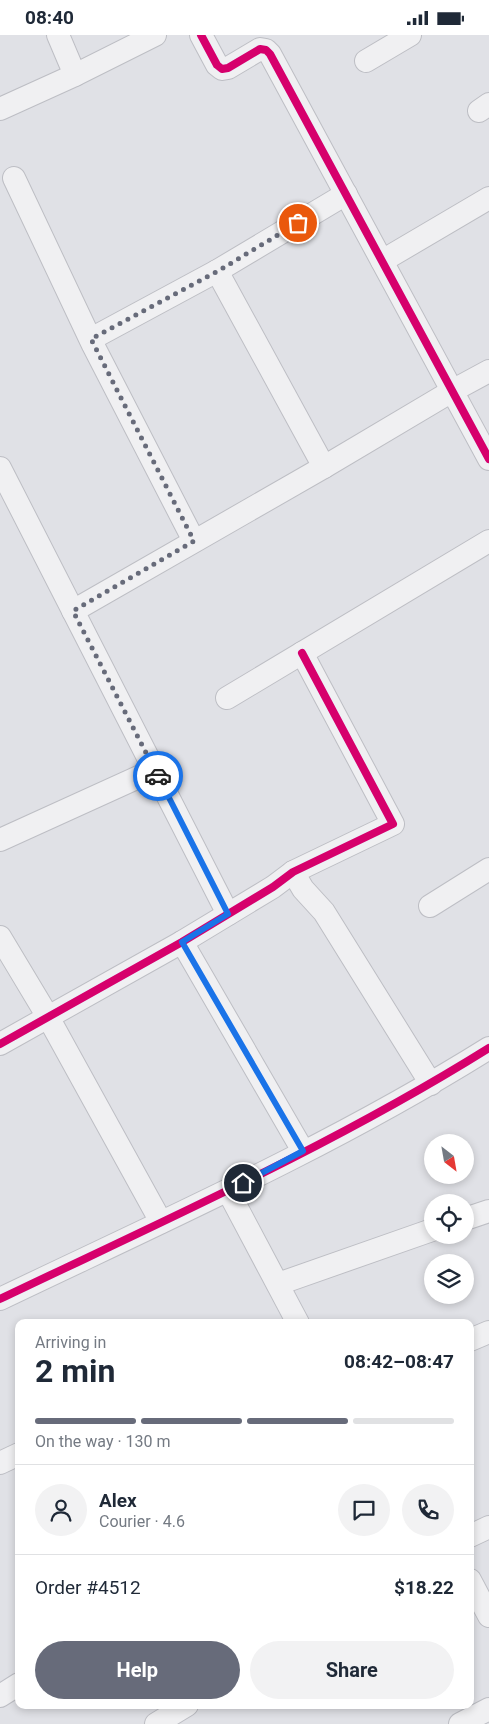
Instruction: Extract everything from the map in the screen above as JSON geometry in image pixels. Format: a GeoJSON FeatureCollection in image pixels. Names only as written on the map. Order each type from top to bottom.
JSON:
{"type":"FeatureCollection","features":[{"type":"Feature","properties":{"kind":"street"},"geometry":{"type":"LineString","coordinates":[[58,35],[75,75]]}},
{"type":"Feature","properties":{"kind":"street"},"geometry":{"type":"LineString","coordinates":[[0,109],[75,75],[155,35]]}},
{"type":"Feature","properties":{"kind":"street"},"geometry":{"type":"LineString","coordinates":[[201,35],[217,65],[222,69],[228,68],[260,49],[266,50],[270,54],[489,459]]}},
{"type":"Feature","properties":{"kind":"street"},"geometry":{"type":"LineString","coordinates":[[366,61],[410,35]]}},
{"type":"Feature","properties":{"kind":"street"},"geometry":{"type":"LineString","coordinates":[[14,178],[91,339],[194,541]]}},
{"type":"Feature","properties":{"kind":"street"},"geometry":{"type":"LineString","coordinates":[[91,339],[218,271],[346,194]]}},
{"type":"Feature","properties":{"kind":"street"},"geometry":{"type":"LineString","coordinates":[[382,261],[489,198]]}},
{"type":"Feature","properties":{"kind":"street"},"geometry":{"type":"LineString","coordinates":[[218,271],[324,467]]}},
{"type":"Feature","properties":{"kind":"street"},"geometry":{"type":"LineString","coordinates":[[73,611],[489,371]]}},
{"type":"Feature","properties":{"kind":"street"},"geometry":{"type":"LineString","coordinates":[[0,469],[228,914]]}},
{"type":"Feature","properties":{"kind":"street"},"geometry":{"type":"LineString","coordinates":[[227,698],[489,541]]}},
{"type":"Feature","properties":{"kind":"street"},"geometry":{"type":"LineString","coordinates":[[0,1044],[182,942],[273,887],[293,872],[393,824],[302,653]]}},
{"type":"Feature","properties":{"kind":"street"},"geometry":{"type":"LineString","coordinates":[[0,840],[154,770]]}},
{"type":"Feature","properties":{"kind":"street"},"geometry":{"type":"LineString","coordinates":[[430,906],[489,869]]}},
{"type":"Feature","properties":{"kind":"street"},"geometry":{"type":"LineString","coordinates":[[293,872],[302,889],[324,912],[431,1084]]}},
{"type":"Feature","properties":{"kind":"street"},"geometry":{"type":"LineString","coordinates":[[0,937],[48,1017],[161,1222]]}},
{"type":"Feature","properties":{"kind":"street"},"geometry":{"type":"LineString","coordinates":[[182,942],[303,1151]]}},
{"type":"Feature","properties":{"kind":"street"},"geometry":{"type":"LineString","coordinates":[[0,1299],[228,1191],[431,1084],[489,1048]]}},
{"type":"Feature","properties":{"kind":"street"},"geometry":{"type":"LineString","coordinates":[[228,1191],[296,1319]]}},
{"type":"Feature","properties":{"kind":"street"},"geometry":{"type":"LineString","coordinates":[[474,1216],[489,1211]]}},
{"type":"Feature","properties":{"kind":"street"},"geometry":{"type":"LineString","coordinates":[[278,1284],[424,1233]]}},
{"type":"Feature","properties":{"kind":"street"},"geometry":{"type":"LineString","coordinates":[[474,1338],[489,1332]]}},
{"type":"Feature","properties":{"kind":"street"},"geometry":{"type":"LineString","coordinates":[[0,1463],[15,1456]]}},
{"type":"Feature","properties":{"kind":"street"},"geometry":{"type":"LineString","coordinates":[[474,1535],[489,1527]]}},
{"type":"Feature","properties":{"kind":"street"},"geometry":{"type":"LineString","coordinates":[[474,1588],[489,1616]]}},
{"type":"Feature","properties":{"kind":"street"},"geometry":{"type":"LineString","coordinates":[[0,1696],[15,1687]]}},
{"type":"Feature","properties":{"kind":"street"},"geometry":{"type":"LineString","coordinates":[[156,1724],[180,1709]]}},
{"type":"Feature","properties":{"kind":"street"},"geometry":{"type":"LineString","coordinates":[[460,1724],[489,1709]]}},
{"type":"Feature","properties":{"kind":"cycle path"},"geometry":{"type":"LineString","coordinates":[[201,35],[217,65],[222,69],[228,68],[260,49],[266,50],[270,54],[489,459]]}},
{"type":"Feature","properties":{"kind":"cycle path"},"geometry":{"type":"LineString","coordinates":[[0,1044],[182,942],[273,887],[293,872],[393,824],[302,653]]}},
{"type":"Feature","properties":{"kind":"cycle path"},"geometry":{"type":"LineString","coordinates":[[0,1299],[310,1149],[370,1117],[489,1048]]}},
{"type":"Feature","properties":{"kind":"way so far"},"geometry":{"type":"LineString","coordinates":[[158,776],[73,611],[194,541],[91,339],[218,271],[298,223]]}},
{"type":"Feature","properties":{"kind":"route"},"geometry":{"type":"LineString","coordinates":[[158,776],[228,914],[182,942],[303,1151],[243,1183]]}}]}
